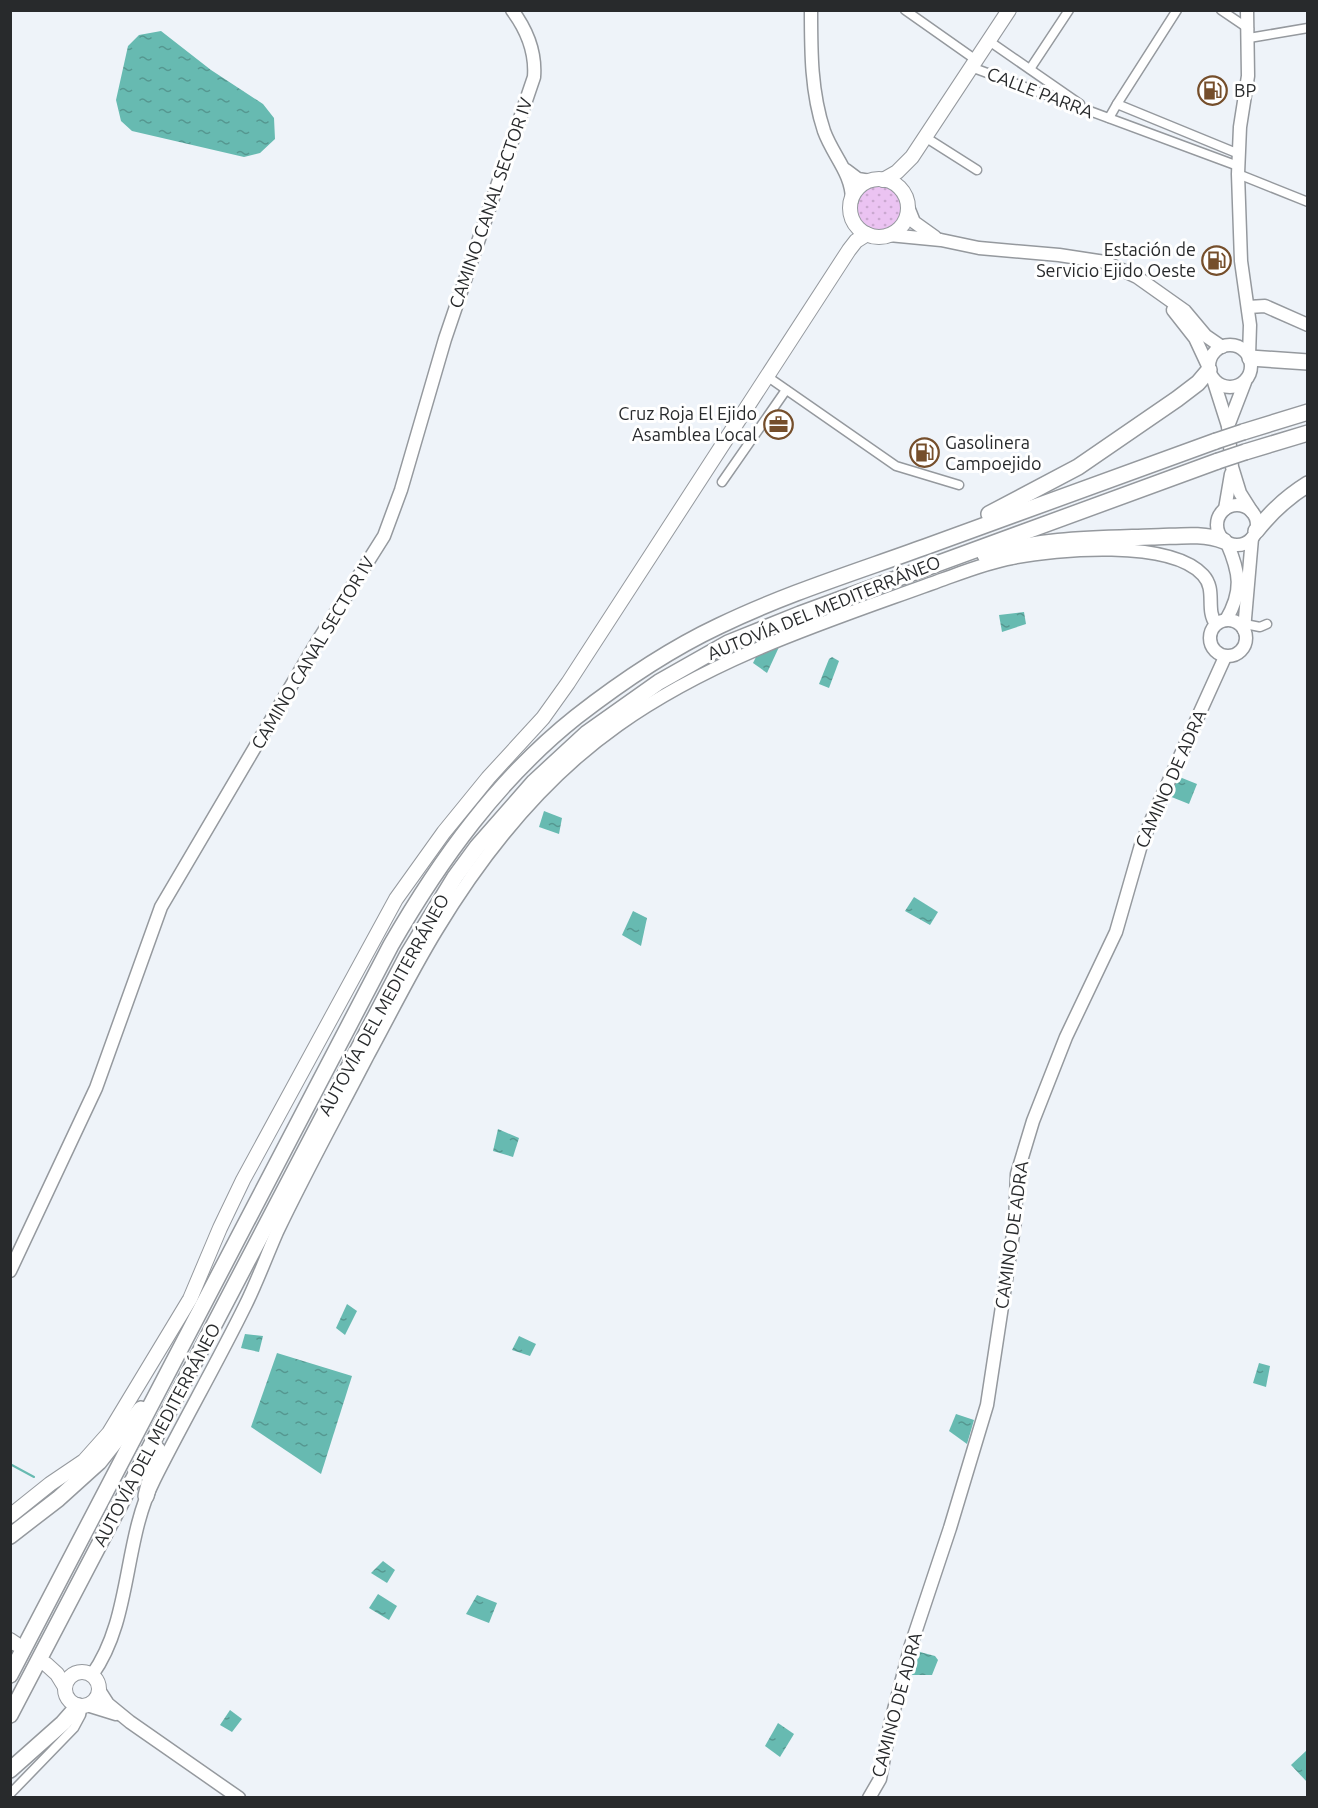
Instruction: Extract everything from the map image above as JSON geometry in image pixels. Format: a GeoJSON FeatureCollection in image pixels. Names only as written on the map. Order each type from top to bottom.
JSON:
{"type":"FeatureCollection","features":[{"type":"Feature","properties":{"kind":"highway"},"geometry":{"type":"LineString","coordinates":[[1250,357],[1308,362]]}},
{"type":"Feature","properties":{"kind":"highway"},"geometry":{"type":"LineString","coordinates":[[869,567],[1016,502],[1078,467],[1211,372]]}},
{"type":"Feature","properties":{"kind":"highway","name":"AUTOVÍA DEL MEDITERRÁNEO"},"geometry":{"type":"LineString","coordinates":[[10,1675],[391,945],[439,866],[493,797],[520,768],[575,718],[648,665],[720,625],[869,567],[1216,441],[1235,429],[1308,412]]}},
{"type":"Feature","properties":{"kind":"highway","name":"AUTOVÍA DEL MEDITERRÁNEO"},"geometry":{"type":"LineString","coordinates":[[10,1715],[408,954],[455,877],[508,810],[534,782],[587,733],[659,682],[729,643],[875,585],[1225,464],[1245,452],[1308,433]]}},
{"type":"Feature","properties":{"kind":"highway"},"geometry":{"type":"LineString","coordinates":[[1254,534],[1283,501],[1308,484]]}},
{"type":"Feature","properties":{"kind":"highway"},"geometry":{"type":"LineString","coordinates":[[875,585],[1002,550],[1034,544],[1072,540],[1199,537],[1226,542]]}},
{"type":"Feature","properties":{"kind":"highway"},"geometry":{"type":"LineString","coordinates":[[10,1536],[58,1499],[99,1462],[144,1405],[177,1354]]}},
{"type":"Feature","properties":{"kind":"highway"},"geometry":{"type":"LineString","coordinates":[[146,1496],[152,1465],[178,1394]]}},
{"type":"Feature","properties":{"kind":"highway"},"geometry":{"type":"LineString","coordinates":[[10,1770],[83,1706]]}},
{"type":"Feature","properties":{"kind":"main road"},"geometry":{"type":"LineString","coordinates":[[10,1516],[50,1484],[84,1461],[109,1433],[190,1299],[243,1180],[396,899],[444,832],[488,778],[543,718],[568,683],[768,377],[849,249],[854,238],[855,224],[851,208],[852,200],[862,185],[897,172],[912,157],[1009,10]]}},
{"type":"Feature","properties":{"kind":"main road"},"geometry":{"type":"LineString","coordinates":[[855,224],[867,234],[882,237],[889,235],[903,224],[906,174],[912,157]]}},
{"type":"Feature","properties":{"kind":"main road"},"geometry":{"type":"LineString","coordinates":[[876,180],[891,182],[906,200]]}},
{"type":"Feature","properties":{"kind":"main road"},"geometry":{"type":"LineString","coordinates":[[849,249],[867,234]]}},
{"type":"Feature","properties":{"kind":"main road"},"geometry":{"type":"LineString","coordinates":[[65,1687],[48,1666],[75,1673],[84,1672],[92,1676],[99,1690],[95,1699],[83,1706],[69,1701],[65,1687],[68,1679],[75,1673]]}},
{"type":"Feature","properties":{"kind":"street","name":"CAMINO CANAL SECTOR IV"},"geometry":{"type":"LineString","coordinates":[[10,1271],[96,1088],[161,907],[314,647],[384,536],[401,490],[448,328],[534,77],[535,64],[531,48],[525,30],[512,10]]}},
{"type":"Feature","properties":{"kind":"street"},"geometry":{"type":"LineString","coordinates":[[811,10],[812,71],[817,105],[825,135],[846,170],[852,200]]}},
{"type":"Feature","properties":{"kind":"street","name":"CALLE PARRA"},"geometry":{"type":"LineString","coordinates":[[905,10],[974,64],[1091,112],[1238,165]]}},
{"type":"Feature","properties":{"kind":"street"},"geometry":{"type":"LineString","coordinates":[[1030,69],[1069,10]]}},
{"type":"Feature","properties":{"kind":"street"},"geometry":{"type":"LineString","coordinates":[[1117,104],[1177,10]]}},
{"type":"Feature","properties":{"kind":"street"},"geometry":{"type":"LineString","coordinates":[[1221,10],[1249,34],[1308,28]]}},
{"type":"Feature","properties":{"kind":"street"},"geometry":{"type":"LineString","coordinates":[[1225,509],[1225,464],[1245,382],[1251,371],[1250,325],[1241,261],[1238,165],[1240,126],[1248,76],[1247,10]]}},
{"type":"Feature","properties":{"kind":"street"},"geometry":{"type":"LineString","coordinates":[[989,41],[1091,112]]}},
{"type":"Feature","properties":{"kind":"street","name":"CALLE PARRA"},"geometry":{"type":"LineString","coordinates":[[1109,118],[1117,104],[1308,202]]}},
{"type":"Feature","properties":{"kind":"street"},"geometry":{"type":"LineString","coordinates":[[926,137],[977,171]]}},
{"type":"Feature","properties":{"kind":"street"},"geometry":{"type":"LineString","coordinates":[[846,170],[858,179],[876,180]]}},
{"type":"Feature","properties":{"kind":"street"},"geometry":{"type":"LineString","coordinates":[[906,200],[914,222],[941,240]]}},
{"type":"Feature","properties":{"kind":"street"},"geometry":{"type":"LineString","coordinates":[[889,235],[1105,262],[1137,277],[1185,311],[1206,336],[1228,346],[1241,347],[1250,357]]}},
{"type":"Feature","properties":{"kind":"street"},"geometry":{"type":"LineString","coordinates":[[1159,293],[1195,338],[1235,429]]}},
{"type":"Feature","properties":{"kind":"street"},"geometry":{"type":"LineString","coordinates":[[1248,307],[1265,306],[1308,325]]}},
{"type":"Feature","properties":{"kind":"street"},"geometry":{"type":"LineString","coordinates":[[1245,382],[1232,388],[1225,387],[1211,372],[1212,355],[1228,346],[1250,325]]}},
{"type":"Feature","properties":{"kind":"street"},"geometry":{"type":"LineString","coordinates":[[768,377],[896,466],[959,485]]}},
{"type":"Feature","properties":{"kind":"street"},"geometry":{"type":"LineString","coordinates":[[722,482],[786,390]]}},
{"type":"Feature","properties":{"kind":"street"},"geometry":{"type":"LineString","coordinates":[[1225,464],[1240,493],[1252,512],[1255,518],[1244,648],[1236,655],[1225,657],[1214,651],[1209,641],[1210,634],[1234,606],[1238,572],[1226,542],[1217,531],[1216,525],[1225,509],[1230,506],[1242,506],[1252,512]]}},
{"type":"Feature","properties":{"kind":"street"},"geometry":{"type":"LineString","coordinates":[[1226,542],[1232,545],[1244,544],[1254,534]]}},
{"type":"Feature","properties":{"kind":"street"},"geometry":{"type":"LineString","coordinates":[[92,1676],[107,1648],[118,1614],[146,1496],[247,1303],[278,1231],[317,1152],[433,935],[465,885],[497,842],[533,801],[573,762],[615,727],[674,689],[714,667],[773,642],[969,570],[1009,558],[1053,552],[1154,552],[1181,559],[1197,569],[1208,582],[1211,591],[1210,615],[1221,622],[1237,622],[1245,627],[1260,627],[1268,624]]}},
{"type":"Feature","properties":{"kind":"street","name":"CAMINO DE ADRA"},"geometry":{"type":"LineString","coordinates":[[869,1797],[880,1779],[890,1725],[911,1644],[950,1528],[987,1405],[1015,1221],[1017,1174],[1033,1121],[1066,1037],[1116,932],[1145,836],[1225,657]]}},
{"type":"Feature","properties":{"kind":"street"},"geometry":{"type":"LineString","coordinates":[[99,1690],[108,1704],[130,1722],[239,1797]]}},
{"type":"Feature","properties":{"kind":"street"},"geometry":{"type":"LineString","coordinates":[[10,1794],[74,1728],[83,1706],[114,1713],[130,1722]]}},
{"type":"Feature","properties":{"kind":"shaded area"},"geometry":{"type":"Polygon","coordinates":[[[879,186],[895,192],[901,208],[895,224],[879,230],[863,224],[857,208],[863,192],[879,186]]]}},
{"type":"Feature","properties":{"kind":"water"},"geometry":{"type":"Polygon","coordinates":[[[161,31],[211,70],[263,104],[274,118],[275,139],[260,153],[244,157],[132,131],[121,121],[116,100],[128,46],[139,35],[161,31]]]}},
{"type":"Feature","properties":{"kind":"water"},"geometry":{"type":"Polygon","coordinates":[[[1024,612],[1026,624],[1002,632],[999,615],[1024,612]]]}},
{"type":"Feature","properties":{"kind":"water"},"geometry":{"type":"Polygon","coordinates":[[[779,647],[767,673],[753,663],[757,655],[779,647]]]}},
{"type":"Feature","properties":{"kind":"water"},"geometry":{"type":"Polygon","coordinates":[[[832,657],[839,661],[829,688],[819,684],[829,659],[832,657]]]}},
{"type":"Feature","properties":{"kind":"water"},"geometry":{"type":"Polygon","coordinates":[[[1177,776],[1197,784],[1189,804],[1169,796],[1177,776]]]}},
{"type":"Feature","properties":{"kind":"water"},"geometry":{"type":"Polygon","coordinates":[[[544,811],[562,818],[559,834],[539,827],[544,811]]]}},
{"type":"Feature","properties":{"kind":"water"},"geometry":{"type":"Polygon","coordinates":[[[914,897],[938,912],[930,925],[905,911],[914,897]]]}},
{"type":"Feature","properties":{"kind":"water"},"geometry":{"type":"Polygon","coordinates":[[[633,911],[647,918],[641,946],[622,935],[633,911]]]}},
{"type":"Feature","properties":{"kind":"water"},"geometry":{"type":"Polygon","coordinates":[[[498,1129],[519,1138],[513,1157],[493,1151],[498,1129]]]}},
{"type":"Feature","properties":{"kind":"water"},"geometry":{"type":"Polygon","coordinates":[[[347,1304],[357,1311],[345,1335],[336,1328],[347,1304]]]}},
{"type":"Feature","properties":{"kind":"water"},"geometry":{"type":"Polygon","coordinates":[[[245,1334],[263,1336],[259,1352],[241,1348],[245,1334]]]}},
{"type":"Feature","properties":{"kind":"water"},"geometry":{"type":"Polygon","coordinates":[[[519,1336],[536,1344],[530,1356],[512,1350],[519,1336]]]}},
{"type":"Feature","properties":{"kind":"water"},"geometry":{"type":"Polygon","coordinates":[[[277,1353],[352,1376],[321,1474],[251,1427],[277,1353]]]}},
{"type":"Feature","properties":{"kind":"water"},"geometry":{"type":"Polygon","coordinates":[[[1259,1363],[1270,1366],[1266,1387],[1253,1383],[1259,1363]]]}},
{"type":"Feature","properties":{"kind":"water"},"geometry":{"type":"Polygon","coordinates":[[[956,1414],[974,1420],[967,1444],[949,1431],[956,1414]]]}},
{"type":"Feature","properties":{"kind":"water"},"geometry":{"type":"Polygon","coordinates":[[[383,1561],[395,1570],[387,1583],[371,1573],[383,1561]]]}},
{"type":"Feature","properties":{"kind":"water"},"geometry":{"type":"Polygon","coordinates":[[[378,1594],[397,1606],[389,1620],[369,1608],[378,1594]]]}},
{"type":"Feature","properties":{"kind":"water"},"geometry":{"type":"Polygon","coordinates":[[[477,1595],[497,1603],[489,1623],[466,1614],[477,1595]]]}},
{"type":"Feature","properties":{"kind":"water"},"geometry":{"type":"Polygon","coordinates":[[[920,1652],[935,1656],[938,1660],[932,1675],[912,1675],[920,1652]]]}},
{"type":"Feature","properties":{"kind":"water"},"geometry":{"type":"Polygon","coordinates":[[[230,1710],[242,1719],[232,1732],[220,1725],[230,1710]]]}},
{"type":"Feature","properties":{"kind":"water"},"geometry":{"type":"Polygon","coordinates":[[[778,1723],[794,1734],[780,1757],[765,1746],[778,1723]]]}},
{"type":"Feature","properties":{"kind":"water"},"geometry":{"type":"Polygon","coordinates":[[[1307,1750],[1307,1782],[1291,1765],[1307,1750]]]}},
{"type":"Feature","properties":{"kind":"waterway"},"geometry":{"type":"LineString","coordinates":[[10,1464],[34,1477]]}},
{"type":"Feature","properties":{"kind":"place","name":"BP"},"geometry":{"type":"Point","coordinates":[1213,91]}},
{"type":"Feature","properties":{"kind":"place","name":"Estación de Servicio Ejido Oeste"},"geometry":{"type":"Point","coordinates":[1217,260]}},
{"type":"Feature","properties":{"kind":"place","name":"Cruz Roja El Ejido Asamblea Local"},"geometry":{"type":"Point","coordinates":[778,424]}},
{"type":"Feature","properties":{"kind":"place","name":"Gasolinera Campoejido"},"geometry":{"type":"Point","coordinates":[924,453]}}]}
